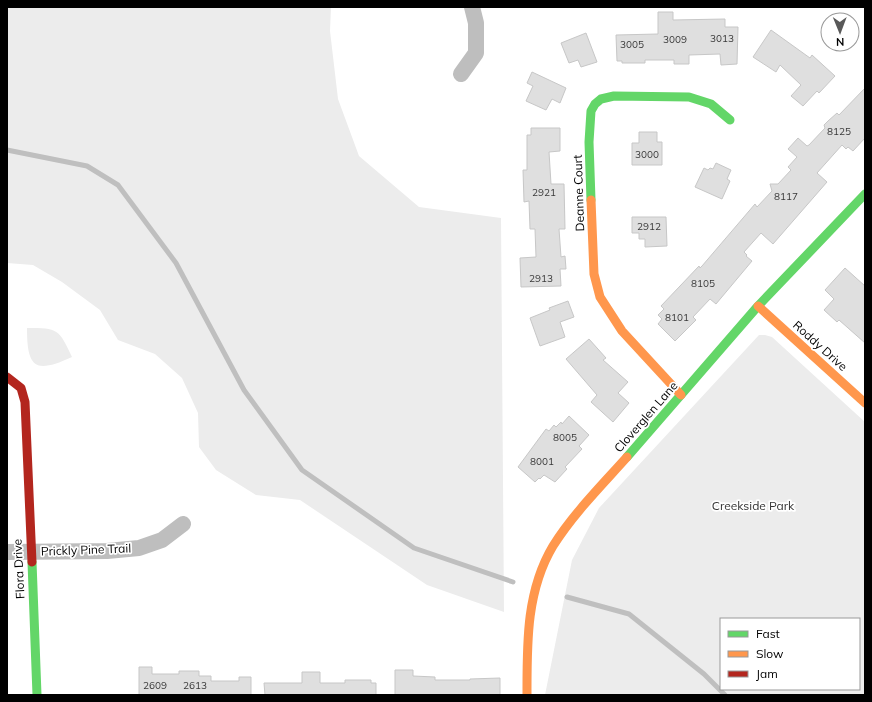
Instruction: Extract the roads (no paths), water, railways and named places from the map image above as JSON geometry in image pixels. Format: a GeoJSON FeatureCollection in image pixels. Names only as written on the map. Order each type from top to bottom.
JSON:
{"type":"FeatureCollection","features":[{"type":"Feature","properties":{"kind":"street"},"geometry":{"type":"LineString","coordinates":[[462,74],[476,53],[476,22],[472,7]]}},
{"type":"Feature","properties":{"kind":"street","name":"Deanne Court"},"geometry":{"type":"LineString","coordinates":[[681,395],[622,331],[600,297],[594,274],[591,209],[590,111],[601,99],[614,96],[689,97],[712,104],[730,120]]}},
{"type":"Feature","properties":{"kind":"street","name":"Cloverglen Lane"},"geometry":{"type":"LineString","coordinates":[[527,695],[527,641],[537,580],[550,552],[566,527],[758,306],[865,194]]}},
{"type":"Feature","properties":{"kind":"street","name":"Roddy Drive"},"geometry":{"type":"LineString","coordinates":[[758,306],[865,403]]}},
{"type":"Feature","properties":{"kind":"street","name":"Flora Drive"},"geometry":{"type":"LineString","coordinates":[[7,377],[21,388],[25,402],[36,695]]}},
{"type":"Feature","properties":{"kind":"street","name":"Prickly Pine Trail"},"geometry":{"type":"LineString","coordinates":[[7,552],[107,551],[139,548],[162,540],[183,524]]}},
{"type":"Feature","properties":{"kind":"waterway"},"geometry":{"type":"LineString","coordinates":[[7,150],[87,166],[118,185],[176,263],[244,390],[302,470],[414,548],[513,582]]}},
{"type":"Feature","properties":{"kind":"waterway"},"geometry":{"type":"LineString","coordinates":[[567,597],[629,614],[704,674],[725,695]]}},
{"type":"Feature","properties":{"kind":"park label","name":"Creekside Park"},"geometry":{"type":"Point","coordinates":[753,506]}}]}
